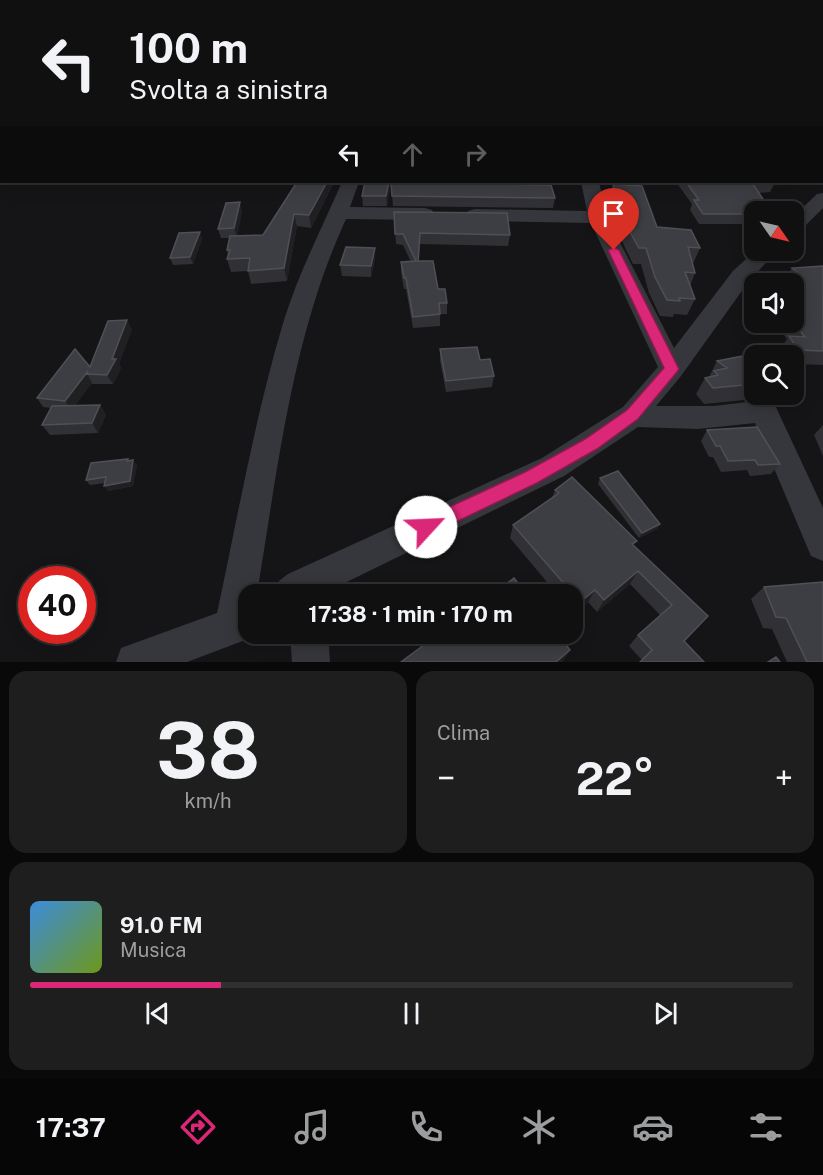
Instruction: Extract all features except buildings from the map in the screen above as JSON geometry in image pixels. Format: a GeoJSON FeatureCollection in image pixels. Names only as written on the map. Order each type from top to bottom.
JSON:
{"type":"FeatureCollection","features":[{"type":"Feature","properties":{"kind":"street"},"geometry":{"type":"LineString","coordinates":[[247,584],[273,420],[296,320],[316,261],[339,213],[350,183]]}},
{"type":"Feature","properties":{"kind":"street"},"geometry":{"type":"LineString","coordinates":[[590,183],[598,217],[672,369]]}},
{"type":"Feature","properties":{"kind":"street"},"geometry":{"type":"LineString","coordinates":[[804,216],[823,198]]}},
{"type":"Feature","properties":{"kind":"street"},"geometry":{"type":"LineString","coordinates":[[339,213],[598,217]]}},
{"type":"Feature","properties":{"kind":"street"},"geometry":{"type":"LineString","coordinates":[[312,584],[545,470],[591,444],[633,415],[672,369],[741,276],[757,261]]}},
{"type":"Feature","properties":{"kind":"street"},"geometry":{"type":"LineString","coordinates":[[633,415],[676,420],[717,419],[764,411],[823,545]]}},
{"type":"Feature","properties":{"kind":"street"},"geometry":{"type":"LineString","coordinates":[[135,662],[238,625]]}},
{"type":"Feature","properties":{"kind":"street"},"geometry":{"type":"LineString","coordinates":[[310,644],[311,662]]}},
{"type":"Feature","properties":{"kind":"route"},"geometry":{"type":"LineString","coordinates":[[426,527],[553,467],[591,444],[633,415],[672,369],[614,250]]}}]}
